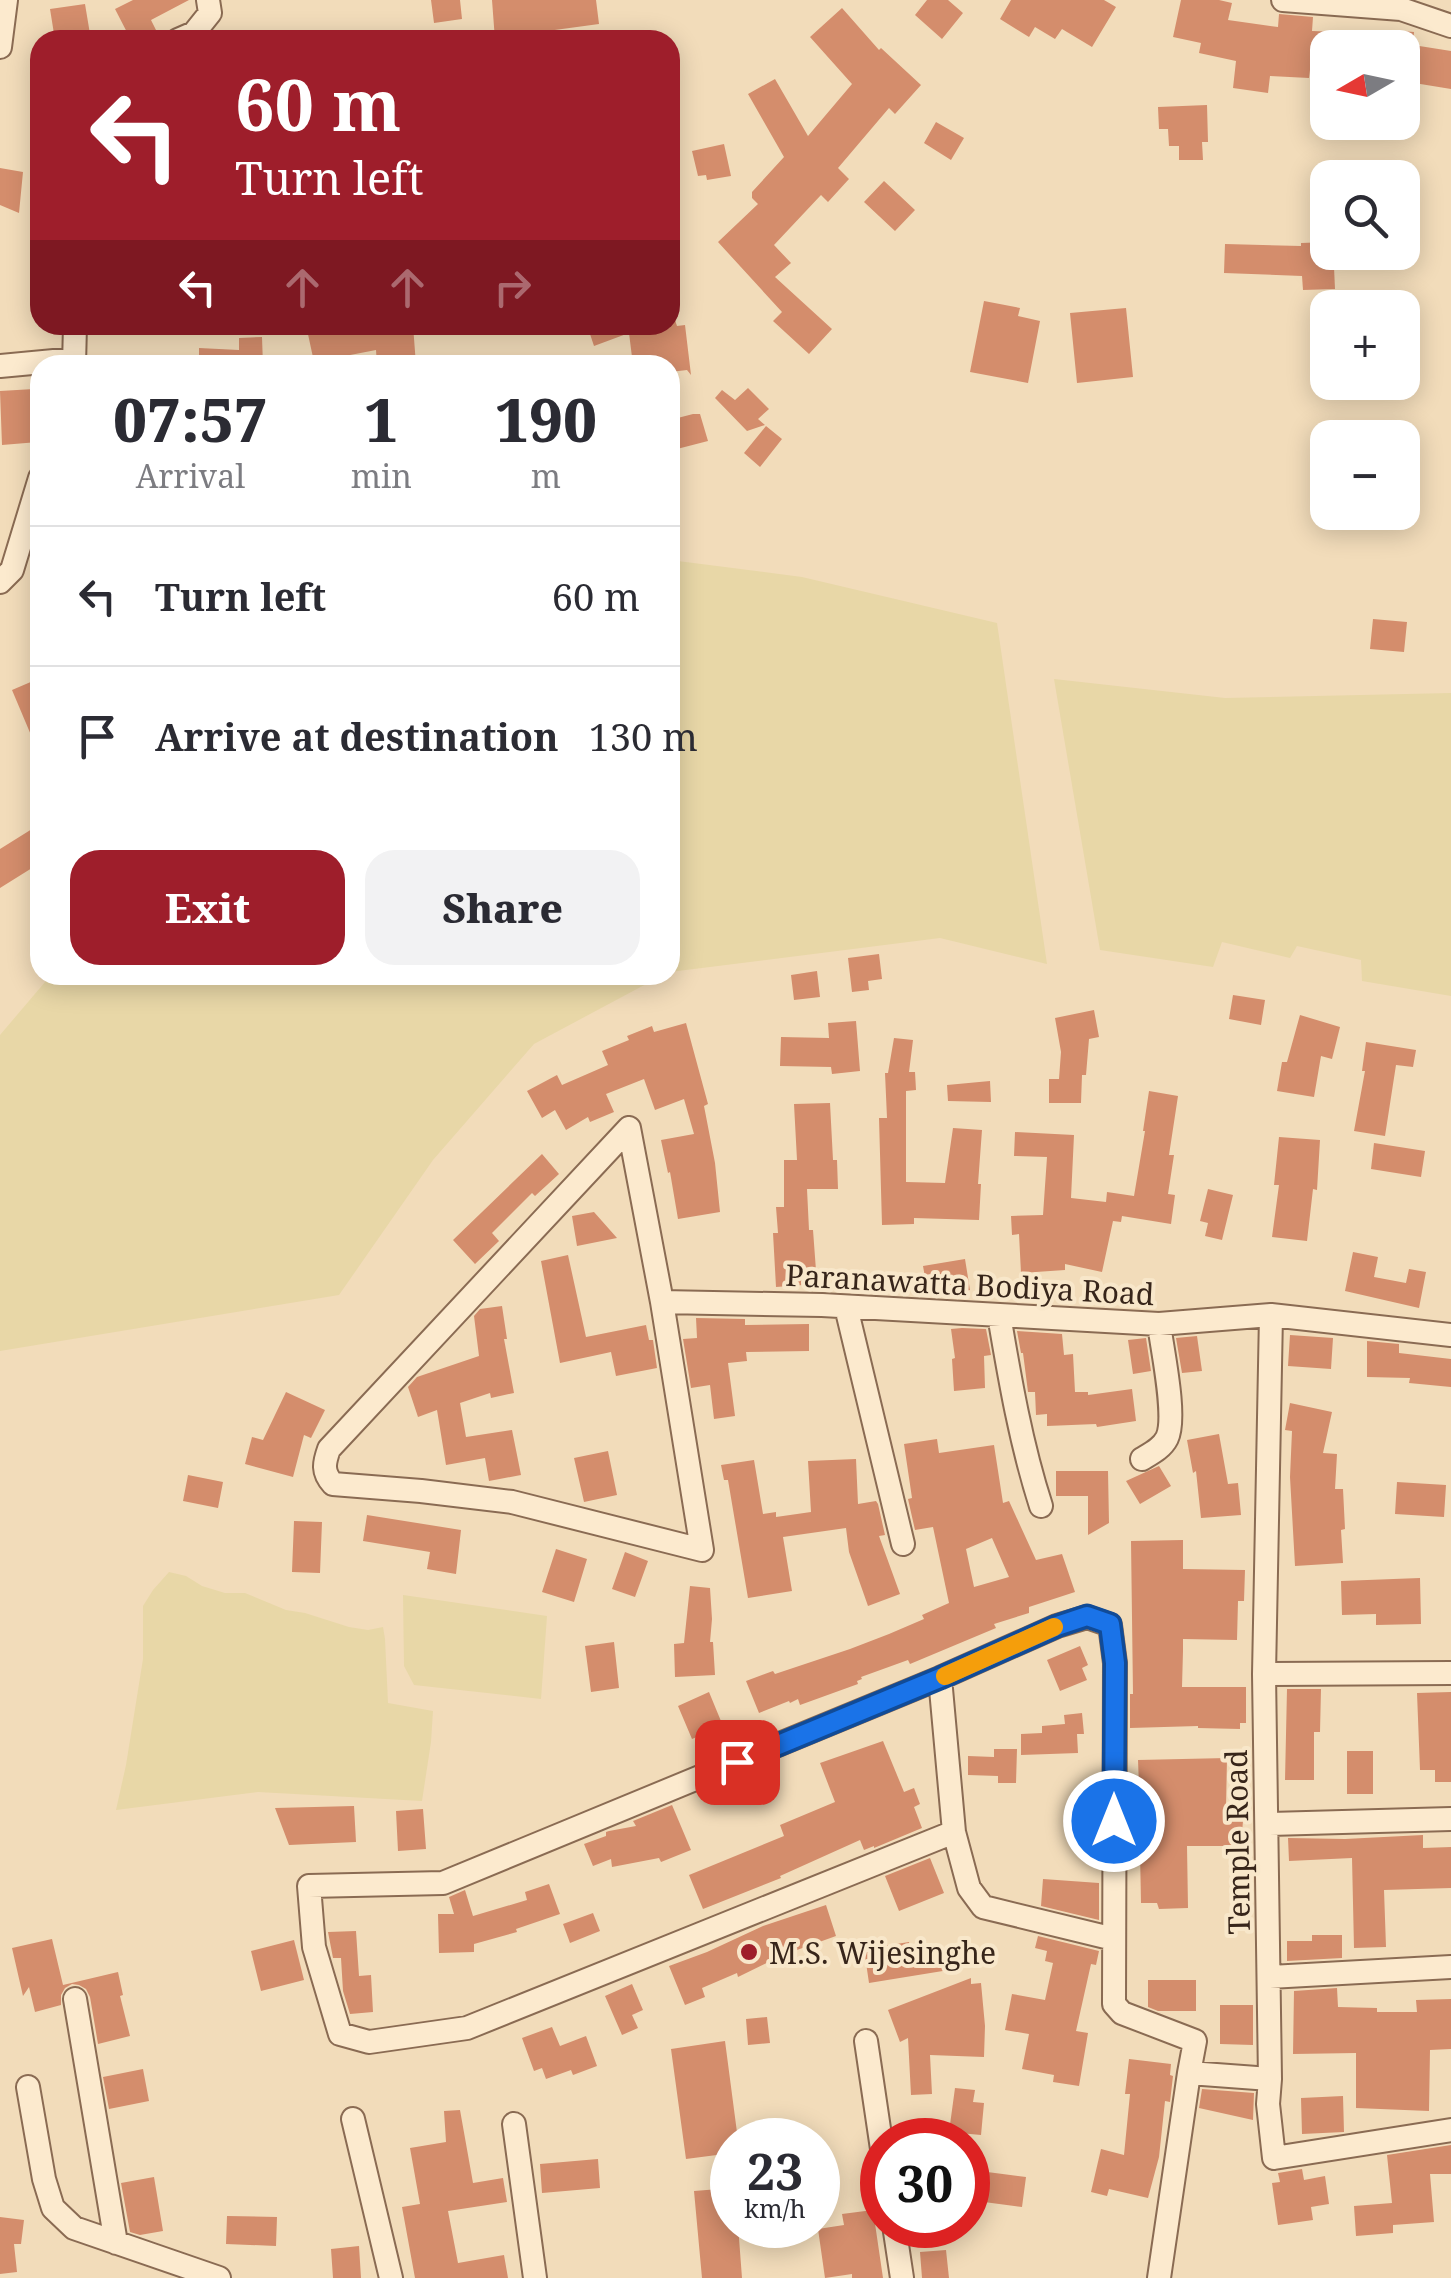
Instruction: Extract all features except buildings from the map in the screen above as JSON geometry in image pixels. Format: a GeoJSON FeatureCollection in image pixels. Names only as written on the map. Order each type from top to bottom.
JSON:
{"type":"FeatureCollection","features":[{"type":"Feature","properties":{"kind":"street"},"geometry":{"type":"LineString","coordinates":[[0,47],[6,0]]}},
{"type":"Feature","properties":{"kind":"street"},"geometry":{"type":"LineString","coordinates":[[197,30],[210,14],[208,0]]}},
{"type":"Feature","properties":{"kind":"street"},"geometry":{"type":"LineString","coordinates":[[1282,0],[1401,9],[1451,26]]}},
{"type":"Feature","properties":{"kind":"street"},"geometry":{"type":"LineString","coordinates":[[0,366],[30,364]]}},
{"type":"Feature","properties":{"kind":"street"},"geometry":{"type":"LineString","coordinates":[[0,582],[12,570],[30,511]]}},
{"type":"Feature","properties":{"kind":"street"},"geometry":{"type":"LineString","coordinates":[[628,1128],[662,1302],[702,1550],[512,1502],[333,1484],[326,1476],[324,1464],[329,1449],[628,1128]]}},
{"type":"Feature","properties":{"kind":"street","name":"Paranawatta Bodiya Road"},"geometry":{"type":"LineString","coordinates":[[662,1302],[846,1306],[1159,1324],[1271,1315],[1451,1335]]}},
{"type":"Feature","properties":{"kind":"street"},"geometry":{"type":"LineString","coordinates":[[846,1306],[903,1544]]}},
{"type":"Feature","properties":{"kind":"street"},"geometry":{"type":"LineString","coordinates":[[999,1315],[1016,1416],[1041,1506]]}},
{"type":"Feature","properties":{"kind":"street","name":"Temple Road"},"geometry":{"type":"LineString","coordinates":[[1271,1315],[1264,1674],[1268,2104],[1274,2158],[1451,2130]]}},
{"type":"Feature","properties":{"kind":"street"},"geometry":{"type":"LineString","coordinates":[[1142,1458],[1168,1437],[1172,1418],[1159,1324]]}},
{"type":"Feature","properties":{"kind":"street"},"geometry":{"type":"LineString","coordinates":[[954,1832],[467,2028],[370,2042],[340,2034],[314,1947],[308,1886],[443,1883],[1057,1626],[1087,1616],[1110,1624],[1115,1663],[1114,2004],[1122,2013],[1195,2041],[1159,2278]]}},
{"type":"Feature","properties":{"kind":"street"},"geometry":{"type":"LineString","coordinates":[[1264,1674],[1451,1673]]}},
{"type":"Feature","properties":{"kind":"street"},"geometry":{"type":"LineString","coordinates":[[940,1678],[954,1832],[969,1888],[983,1907],[1114,1939]]}},
{"type":"Feature","properties":{"kind":"street"},"geometry":{"type":"LineString","coordinates":[[1267,1824],[1451,1818]]}},
{"type":"Feature","properties":{"kind":"street"},"geometry":{"type":"LineString","coordinates":[[1269,1976],[1451,1968]]}},
{"type":"Feature","properties":{"kind":"street"},"geometry":{"type":"LineString","coordinates":[[76,1999],[116,2243]]}},
{"type":"Feature","properties":{"kind":"street"},"geometry":{"type":"LineString","coordinates":[[866,2041],[877,2118]]}},
{"type":"Feature","properties":{"kind":"street"},"geometry":{"type":"LineString","coordinates":[[1189,2073],[1270,2079]]}},
{"type":"Feature","properties":{"kind":"street"},"geometry":{"type":"LineString","coordinates":[[28,2087],[44,2179],[54,2208],[74,2228],[220,2278]]}},
{"type":"Feature","properties":{"kind":"street"},"geometry":{"type":"LineString","coordinates":[[353,2119],[391,2278]]}},
{"type":"Feature","properties":{"kind":"street"},"geometry":{"type":"LineString","coordinates":[[514,2124],[536,2278]]}},
{"type":"Feature","properties":{"kind":"street"},"geometry":{"type":"LineString","coordinates":[[897,2248],[902,2278]]}},
{"type":"Feature","properties":{"kind":"shaded area"},"geometry":{"type":"Polygon","coordinates":[[[680,561],[802,577],[997,623],[1047,964],[940,938],[680,971],[680,561]]]}},
{"type":"Feature","properties":{"kind":"shaded area"},"geometry":{"type":"Polygon","coordinates":[[[1054,679],[1225,698],[1451,693],[1451,996],[1362,981],[1361,960],[1297,946],[1290,958],[1222,942],[1213,967],[1100,950],[1054,679]]]}},
{"type":"Feature","properties":{"kind":"shaded area"},"geometry":{"type":"Polygon","coordinates":[[[42,985],[644,985],[534,1044],[433,1160],[339,1295],[0,1351],[0,1035],[42,985]]]}},
{"type":"Feature","properties":{"kind":"shaded area"},"geometry":{"type":"Polygon","coordinates":[[[169,1572],[202,1586],[225,1593],[245,1593],[286,1610],[349,1627],[383,1627],[388,1703],[433,1711],[422,1801],[258,1792],[116,1810],[143,1659],[143,1606],[169,1572]]]}},
{"type":"Feature","properties":{"kind":"shaded area"},"geometry":{"type":"Polygon","coordinates":[[[403,1595],[547,1616],[541,1699],[414,1685],[404,1666],[403,1595]]]}},
{"type":"Feature","properties":{"kind":"slow traffic"},"geometry":{"type":"LineString","coordinates":[[945,1676],[1054,1627]]}},
{"type":"Feature","properties":{"kind":"place","name":"M.S. Wijesinghe"},"geometry":{"type":"Point","coordinates":[749,1952]}},
{"type":"Feature","properties":{"kind":"route"},"geometry":{"type":"LineString","coordinates":[[737,1762],[1087,1616],[1110,1624],[1115,1663],[1114,1821]]}}]}
